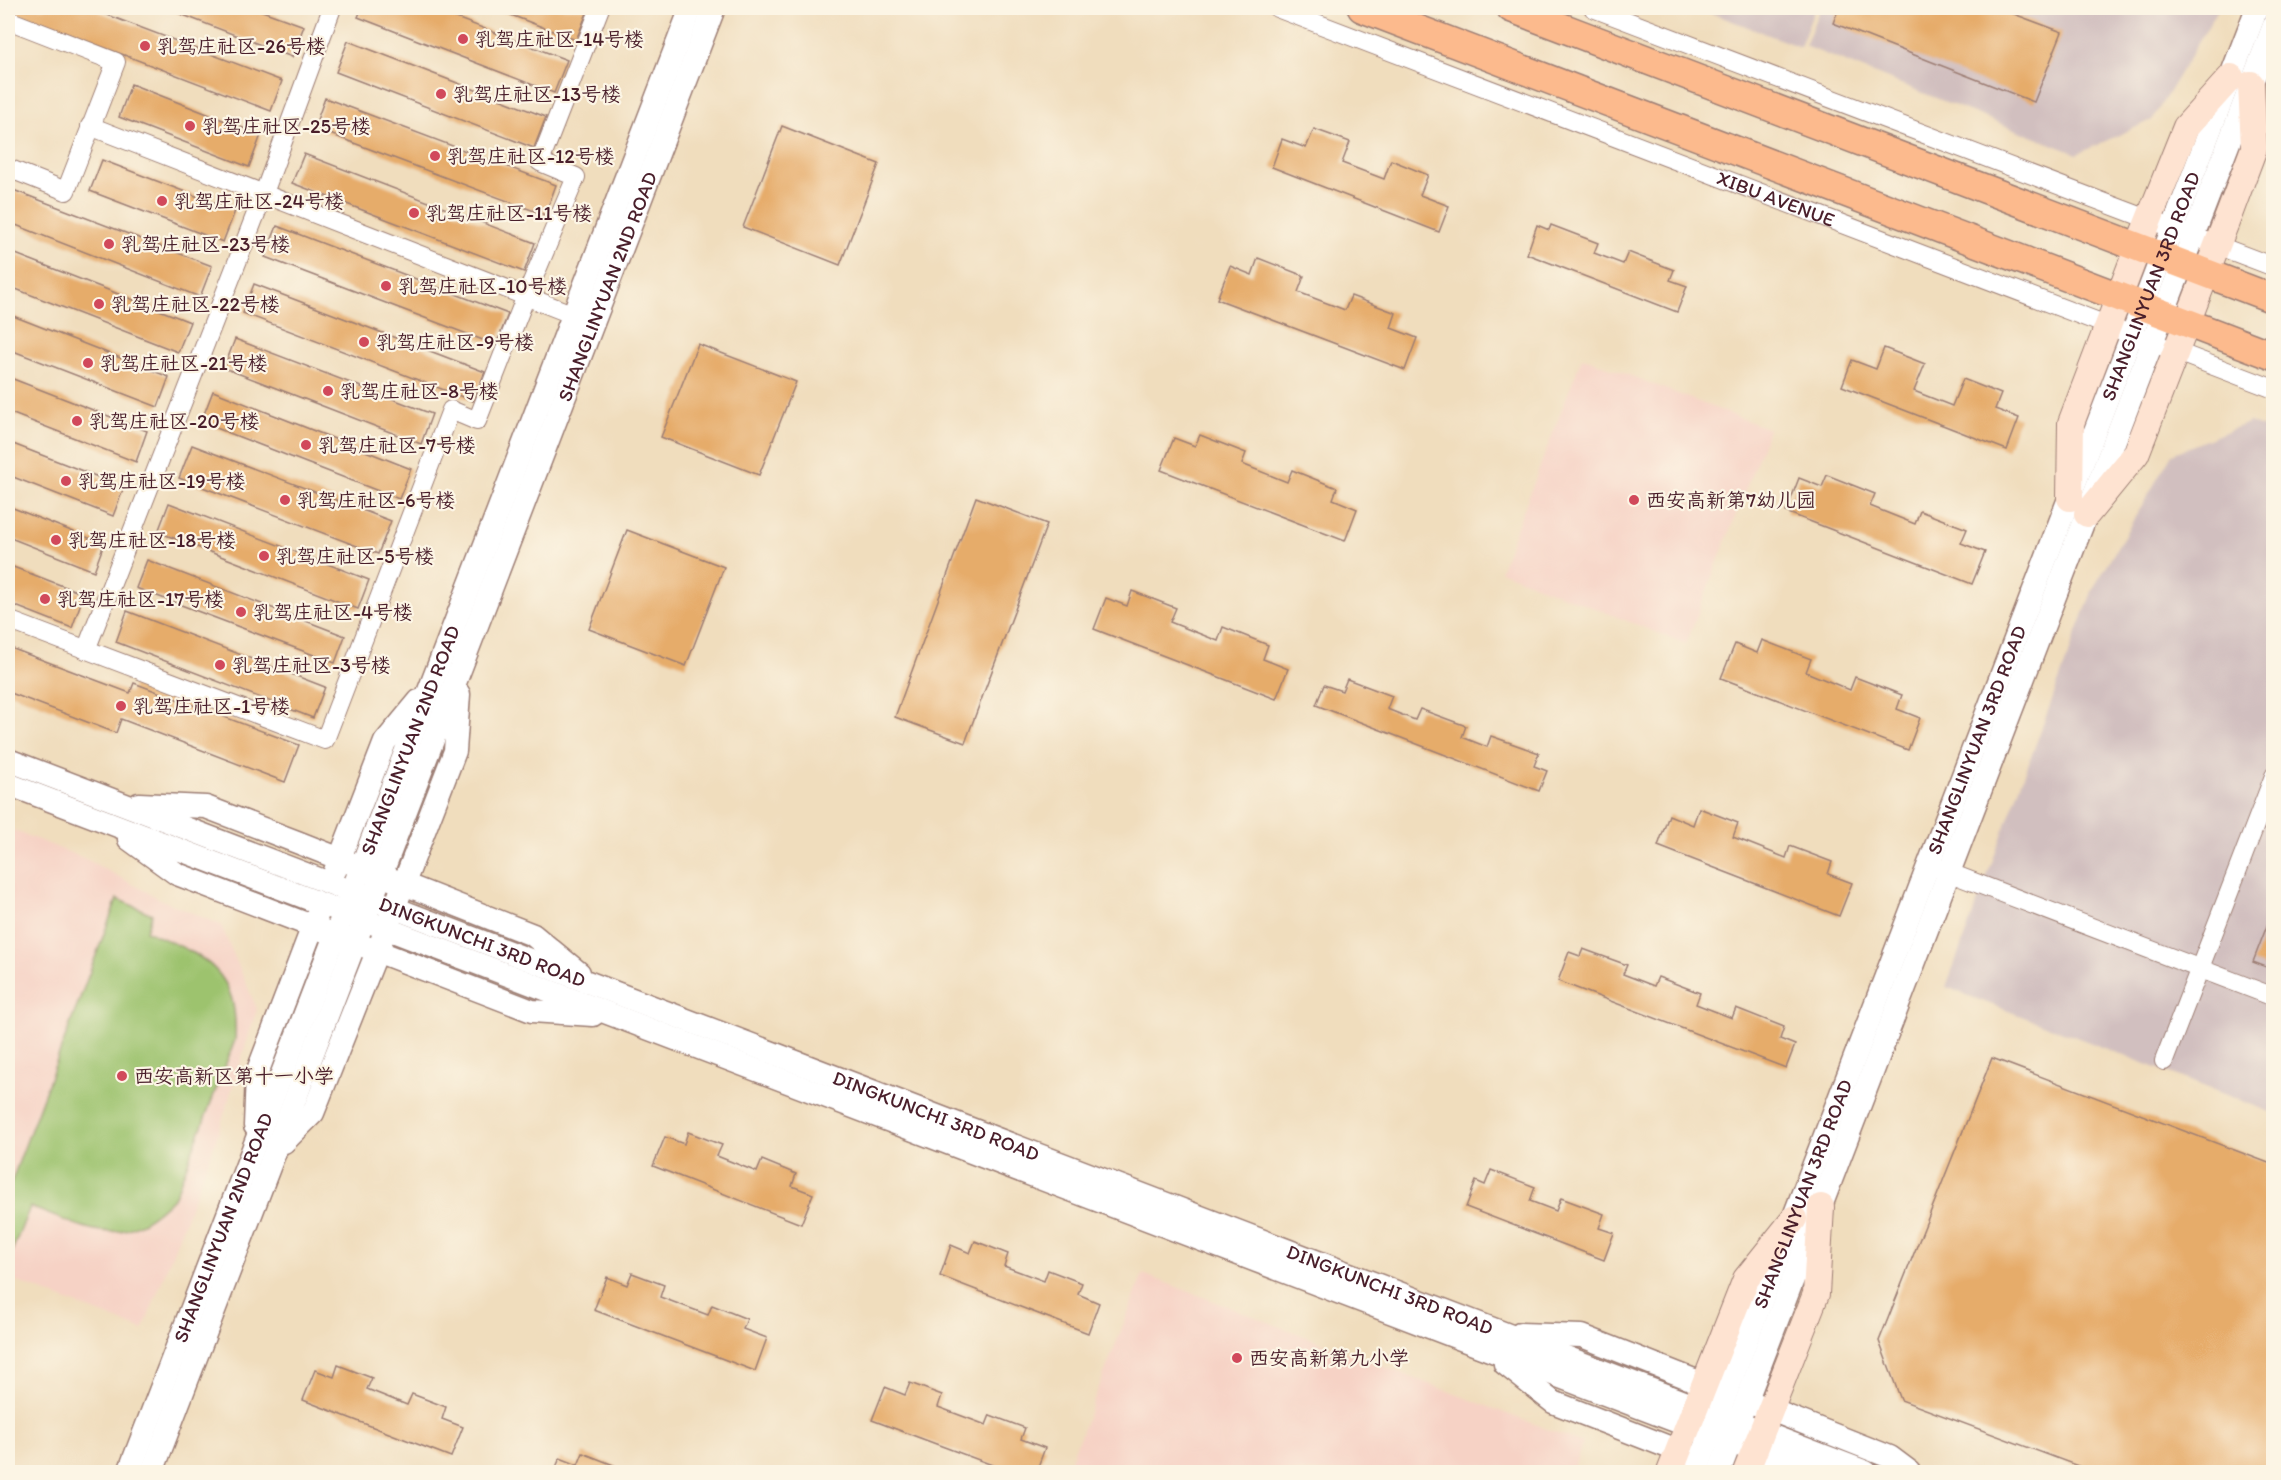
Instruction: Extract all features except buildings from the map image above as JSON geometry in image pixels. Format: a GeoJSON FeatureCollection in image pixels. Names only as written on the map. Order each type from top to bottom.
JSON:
{"type":"FeatureCollection","features":[{"type":"Feature","properties":{"kind":"main road","name":"XIBU AVENUE"},"geometry":{"type":"LineString","coordinates":[[1362,8],[2274,356]]}},
{"type":"Feature","properties":{"kind":"main road"},"geometry":{"type":"LineString","coordinates":[[1511,8],[2274,299]]}},
{"type":"Feature","properties":{"kind":"main road"},"geometry":{"type":"LineString","coordinates":[[2241,80],[2254,148],[2217,245],[2172,260],[2149,219],[2186,127],[2241,80]]}},
{"type":"Feature","properties":{"kind":"main road"},"geometry":{"type":"LineString","coordinates":[[2078,506],[2071,423],[2109,327],[2153,310],[2172,260]]}},
{"type":"Feature","properties":{"kind":"main road"},"geometry":{"type":"LineString","coordinates":[[2078,506],[2136,454],[2176,352],[2153,310],[2172,260]]}},
{"type":"Feature","properties":{"kind":"main road"},"geometry":{"type":"LineString","coordinates":[[1721,1438],[1816,1294],[1821,1207]]}},
{"type":"Feature","properties":{"kind":"main road"},"geometry":{"type":"LineString","coordinates":[[1721,1438],[1746,1279],[1794,1219]]}},
{"type":"Feature","properties":{"kind":"street"},"geometry":{"type":"LineString","coordinates":[[86,650],[264,193],[332,8]]}},
{"type":"Feature","properties":{"kind":"street"},"geometry":{"type":"LineString","coordinates":[[8,620],[325,740],[451,410],[477,421],[576,177],[540,162],[600,8]]}},
{"type":"Feature","properties":{"kind":"street","name":"SHANGLINYUAN 2ND ROAD"},"geometry":{"type":"LineString","coordinates":[[152,1473],[277,1149],[367,948],[369,910],[460,672],[691,8]]}},
{"type":"Feature","properties":{"kind":"street","name":"SHANGLINYUAN 2ND ROAD"},"geometry":{"type":"LineString","coordinates":[[129,1473],[431,686],[714,8]]}},
{"type":"Feature","properties":{"kind":"street","name":"XIBU AVENUE"},"geometry":{"type":"LineString","coordinates":[[1277,8],[2274,390]]}},
{"type":"Feature","properties":{"kind":"street"},"geometry":{"type":"LineString","coordinates":[[1593,8],[2274,267]]}},
{"type":"Feature","properties":{"kind":"street","name":"SHANGLINYUAN 3RD ROAD"},"geometry":{"type":"LineString","coordinates":[[2172,260],[2241,80],[2258,8]]}},
{"type":"Feature","properties":{"kind":"street"},"geometry":{"type":"LineString","coordinates":[[8,20],[116,62],[66,191],[8,168]]}},
{"type":"Feature","properties":{"kind":"street","name":"SHANGLINYUAN 3RD ROAD"},"geometry":{"type":"LineString","coordinates":[[2241,80],[2274,25]]}},
{"type":"Feature","properties":{"kind":"street"},"geometry":{"type":"LineString","coordinates":[[90,126],[584,319]]}},
{"type":"Feature","properties":{"kind":"street","name":"SHANGLINYUAN 3RD ROAD"},"geometry":{"type":"LineString","coordinates":[[1794,1219],[1939,869],[2153,310]]}},
{"type":"Feature","properties":{"kind":"street"},"geometry":{"type":"LineString","coordinates":[[367,948],[390,919],[455,751],[460,672]]}},
{"type":"Feature","properties":{"kind":"street"},"geometry":{"type":"LineString","coordinates":[[254,1146],[257,1073],[339,858],[385,742],[431,686]]}},
{"type":"Feature","properties":{"kind":"street","name":"DINGKUNCHI 3RD ROAD"},"geometry":{"type":"LineString","coordinates":[[8,760],[120,803],[326,894]]}},
{"type":"Feature","properties":{"kind":"street"},"geometry":{"type":"LineString","coordinates":[[2164,1061],[2274,776]]}},
{"type":"Feature","properties":{"kind":"street","name":"DINGKUNCHI 3RD ROAD"},"geometry":{"type":"LineString","coordinates":[[8,784],[103,821],[348,902],[617,1017],[1494,1342]]}},
{"type":"Feature","properties":{"kind":"street"},"geometry":{"type":"LineString","coordinates":[[120,803],[206,807],[339,858],[533,935],[593,985]]}},
{"type":"Feature","properties":{"kind":"street"},"geometry":{"type":"LineString","coordinates":[[103,821],[177,874],[532,1011],[617,1017]]}},
{"type":"Feature","properties":{"kind":"street"},"geometry":{"type":"LineString","coordinates":[[1939,869],[2274,997]]}},
{"type":"Feature","properties":{"kind":"street","name":"SHANGLINYUAN 3RD ROAD"},"geometry":{"type":"LineString","coordinates":[[1821,1207],[1939,869]]}},
{"type":"Feature","properties":{"kind":"street","name":"DINGKUNCHI 3RD ROAD"},"geometry":{"type":"LineString","coordinates":[[390,919],[593,985],[1494,1342],[1809,1473]]}},
{"type":"Feature","properties":{"kind":"street"},"geometry":{"type":"LineString","coordinates":[[1494,1342],[1582,1336],[1721,1438],[1890,1457],[1910,1473]]}},
{"type":"Feature","properties":{"kind":"street","name":"DINGKUNCHI 3RD ROAD"},"geometry":{"type":"LineString","coordinates":[[1721,1438],[1866,1473]]}},
{"type":"Feature","properties":{"kind":"shaded area"},"geometry":{"type":"Polygon","coordinates":[[[1698,8],[1815,8],[1800,47],[1698,8]]]}},
{"type":"Feature","properties":{"kind":"shaded area"},"geometry":{"type":"Polygon","coordinates":[[[1820,8],[2219,8],[2152,120],[2077,154],[1805,46],[1820,8]]]}},
{"type":"Feature","properties":{"kind":"shaded area","name":"西安高新第7幼儿园"},"geometry":{"type":"Polygon","coordinates":[[[1582,357],[1769,429],[1686,644],[1500,571],[1582,357]]]}},
{"type":"Feature","properties":{"kind":"shaded area"},"geometry":{"type":"Polygon","coordinates":[[[2250,422],[2273,432],[2273,1113],[1946,987],[2093,589],[2172,454],[2250,422]]]}},
{"type":"Feature","properties":{"kind":"shaded area","name":"西安高新区第十一小学"},"geometry":{"type":"Polygon","coordinates":[[[8,828],[86,859],[162,900],[221,925],[257,1009],[215,1143],[143,1330],[8,1278],[8,828]]]}},
{"type":"Feature","properties":{"kind":"shaded area","name":"西安高新第九小学"},"geometry":{"type":"Polygon","coordinates":[[[1143,1274],[1583,1443],[1572,1472],[1066,1472],[1143,1274]]]}},
{"type":"Feature","properties":{"kind":"green space"},"geometry":{"type":"Polygon","coordinates":[[[117,899],[152,914],[146,931],[185,948],[214,968],[224,980],[231,996],[235,1016],[235,1040],[175,1196],[156,1214],[122,1231],[106,1232],[89,1229],[30,1207],[8,1261],[8,1191],[117,899]]]}},
{"type":"Feature","properties":{"kind":"place","name":"乳驾庄社区-14号楼"},"geometry":{"type":"Point","coordinates":[463,39]}},
{"type":"Feature","properties":{"kind":"place","name":"乳驾庄社区-26号楼"},"geometry":{"type":"Point","coordinates":[145,46]}},
{"type":"Feature","properties":{"kind":"place","name":"乳驾庄社区-13号楼"},"geometry":{"type":"Point","coordinates":[441,94]}},
{"type":"Feature","properties":{"kind":"place","name":"乳驾庄社区-25号楼"},"geometry":{"type":"Point","coordinates":[190,126]}},
{"type":"Feature","properties":{"kind":"place","name":"乳驾庄社区-12号楼"},"geometry":{"type":"Point","coordinates":[435,156]}},
{"type":"Feature","properties":{"kind":"place","name":"乳驾庄社区-24号楼"},"geometry":{"type":"Point","coordinates":[162,201]}},
{"type":"Feature","properties":{"kind":"place","name":"乳驾庄社区-11号楼"},"geometry":{"type":"Point","coordinates":[414,213]}},
{"type":"Feature","properties":{"kind":"place","name":"乳驾庄社区-23号楼"},"geometry":{"type":"Point","coordinates":[109,244]}},
{"type":"Feature","properties":{"kind":"place","name":"乳驾庄社区-10号楼"},"geometry":{"type":"Point","coordinates":[386,286]}},
{"type":"Feature","properties":{"kind":"place","name":"乳驾庄社区-22号楼"},"geometry":{"type":"Point","coordinates":[99,304]}},
{"type":"Feature","properties":{"kind":"place","name":"乳驾庄社区-9号楼"},"geometry":{"type":"Point","coordinates":[364,342]}},
{"type":"Feature","properties":{"kind":"place","name":"乳驾庄社区-21号楼"},"geometry":{"type":"Point","coordinates":[88,363]}},
{"type":"Feature","properties":{"kind":"place","name":"乳驾庄社区-8号楼"},"geometry":{"type":"Point","coordinates":[328,391]}},
{"type":"Feature","properties":{"kind":"place","name":"乳驾庄社区-20号楼"},"geometry":{"type":"Point","coordinates":[77,421]}},
{"type":"Feature","properties":{"kind":"place","name":"乳驾庄社区-7号楼"},"geometry":{"type":"Point","coordinates":[306,445]}},
{"type":"Feature","properties":{"kind":"place","name":"乳驾庄社区-19号楼"},"geometry":{"type":"Point","coordinates":[66,481]}},
{"type":"Feature","properties":{"kind":"place","name":"乳驾庄社区-6号楼"},"geometry":{"type":"Point","coordinates":[285,500]}},
{"type":"Feature","properties":{"kind":"place","name":"西安高新第7幼儿园"},"geometry":{"type":"Point","coordinates":[1634,500]}},
{"type":"Feature","properties":{"kind":"place","name":"乳驾庄社区-18号楼"},"geometry":{"type":"Point","coordinates":[56,540]}},
{"type":"Feature","properties":{"kind":"place","name":"乳驾庄社区-5号楼"},"geometry":{"type":"Point","coordinates":[264,556]}},
{"type":"Feature","properties":{"kind":"place","name":"乳驾庄社区-17号楼"},"geometry":{"type":"Point","coordinates":[45,599]}},
{"type":"Feature","properties":{"kind":"place","name":"乳驾庄社区-4号楼"},"geometry":{"type":"Point","coordinates":[241,612]}},
{"type":"Feature","properties":{"kind":"place","name":"乳驾庄社区-3号楼"},"geometry":{"type":"Point","coordinates":[220,665]}},
{"type":"Feature","properties":{"kind":"place","name":"乳驾庄社区-1号楼"},"geometry":{"type":"Point","coordinates":[121,706]}},
{"type":"Feature","properties":{"kind":"place","name":"西安高新区第十一小学"},"geometry":{"type":"Point","coordinates":[122,1076]}},
{"type":"Feature","properties":{"kind":"place","name":"西安高新第九小学"},"geometry":{"type":"Point","coordinates":[1237,1358]}}]}
